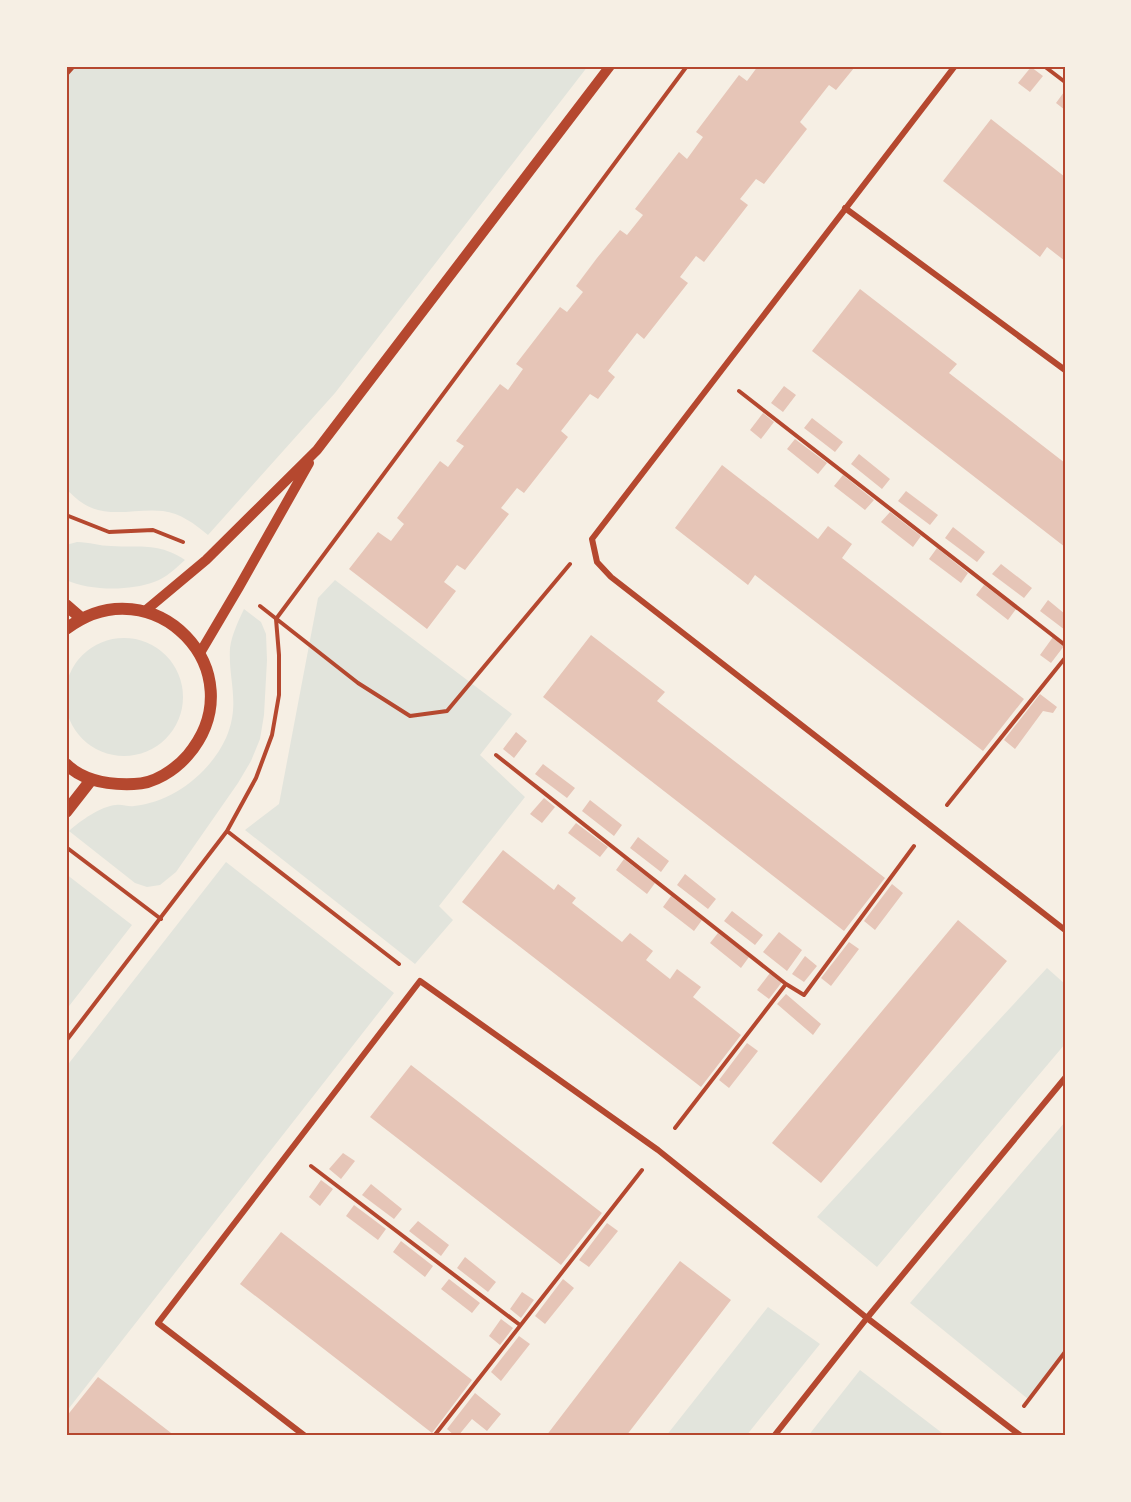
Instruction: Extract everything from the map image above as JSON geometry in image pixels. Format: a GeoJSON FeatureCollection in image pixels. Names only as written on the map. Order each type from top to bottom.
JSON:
{"type":"FeatureCollection","features":[{"type":"Feature","properties":{"kind":"main road"},"geometry":{"type":"LineString","coordinates":[[66,605],[81,618]]}},
{"type":"Feature","properties":{"kind":"main road"},"geometry":{"type":"LineString","coordinates":[[66,629],[81,618],[112,608],[145,611],[176,626],[200,653],[211,687],[208,721],[198,743],[182,762],[162,776],[139,784],[113,785],[92,780],[66,764]]}},
{"type":"Feature","properties":{"kind":"main road"},"geometry":{"type":"LineString","coordinates":[[66,812],[92,780]]}},
{"type":"Feature","properties":{"kind":"street"},"geometry":{"type":"LineString","coordinates":[[200,653],[317,450],[610,66]]}},
{"type":"Feature","properties":{"kind":"street"},"geometry":{"type":"LineString","coordinates":[[955,66],[592,539],[597,562],[611,577],[1065,930]]}},
{"type":"Feature","properties":{"kind":"street"},"geometry":{"type":"LineString","coordinates":[[845,208],[1065,370]]}},
{"type":"Feature","properties":{"kind":"street"},"geometry":{"type":"LineString","coordinates":[[145,611],[206,560],[317,450]]}},
{"type":"Feature","properties":{"kind":"street"},"geometry":{"type":"LineString","coordinates":[[305,1436],[158,1323],[420,981],[658,1150],[867,1318],[1020,1436]]}},
{"type":"Feature","properties":{"kind":"street"},"geometry":{"type":"LineString","coordinates":[[774,1436],[867,1318],[1065,1078]]}},
{"type":"Feature","properties":{"kind":"path"},"geometry":{"type":"LineString","coordinates":[[66,75],[74,66]]}},
{"type":"Feature","properties":{"kind":"path"},"geometry":{"type":"LineString","coordinates":[[66,1041],[227,831],[256,778],[272,735],[279,695],[276,619],[687,66]]}},
{"type":"Feature","properties":{"kind":"path"},"geometry":{"type":"LineString","coordinates":[[1044,66],[1065,82]]}},
{"type":"Feature","properties":{"kind":"path"},"geometry":{"type":"LineString","coordinates":[[718,375],[1065,645]]}},
{"type":"Feature","properties":{"kind":"path"},"geometry":{"type":"LineString","coordinates":[[66,516],[109,532],[153,530],[179,539],[206,560]]}},
{"type":"Feature","properties":{"kind":"path"},"geometry":{"type":"LineString","coordinates":[[276,619],[358,683],[410,716],[447,711],[592,539]]}},
{"type":"Feature","properties":{"kind":"path"},"geometry":{"type":"LineString","coordinates":[[496,754],[786,984],[804,995],[930,825],[1065,658]]}},
{"type":"Feature","properties":{"kind":"path"},"geometry":{"type":"LineString","coordinates":[[227,831],[420,981]]}},
{"type":"Feature","properties":{"kind":"path"},"geometry":{"type":"LineString","coordinates":[[66,847],[161,919]]}},
{"type":"Feature","properties":{"kind":"path"},"geometry":{"type":"LineString","coordinates":[[434,1436],[786,984]]}},
{"type":"Feature","properties":{"kind":"path"},"geometry":{"type":"LineString","coordinates":[[292,1150],[520,1326]]}},
{"type":"Feature","properties":{"kind":"path"},"geometry":{"type":"LineString","coordinates":[[1008,1427],[1065,1352]]}},
{"type":"Feature","properties":{"kind":"shaded area"},"geometry":{"type":"Polygon","coordinates":[[[66,66],[588,66],[335,393],[208,535],[187,520],[169,512],[103,511],[81,502],[66,489],[66,66]]]}},
{"type":"Feature","properties":{"kind":"shaded area"},"geometry":{"type":"Polygon","coordinates":[[[77,542],[158,548],[185,560],[163,578],[144,585],[122,588],[86,586],[66,580],[66,545],[77,542]]]}},
{"type":"Feature","properties":{"kind":"shaded area"},"geometry":{"type":"Polygon","coordinates":[[[335,580],[512,714],[480,755],[525,797],[439,906],[453,920],[415,964],[245,830],[279,804],[318,598],[335,580]]]}},
{"type":"Feature","properties":{"kind":"shaded area"},"geometry":{"type":"Polygon","coordinates":[[[244,609],[261,622],[266,634],[264,715],[260,739],[238,783],[176,872],[160,885],[147,887],[135,883],[69,831],[104,808],[118,805],[134,806],[163,799],[189,784],[210,763],[226,738],[233,714],[230,648],[244,609]]]}},
{"type":"Feature","properties":{"kind":"shaded area"},"geometry":{"type":"Polygon","coordinates":[[[124,638],[147,642],[166,655],[179,674],[183,697],[179,720],[166,739],[147,752],[124,756],[101,752],[82,739],[69,720],[65,697],[69,674],[82,655],[101,642],[124,638]]]}},
{"type":"Feature","properties":{"kind":"shaded area"},"geometry":{"type":"Polygon","coordinates":[[[226,862],[394,993],[66,1412],[66,1067],[226,862]]]}},
{"type":"Feature","properties":{"kind":"shaded area"},"geometry":{"type":"Polygon","coordinates":[[[66,874],[132,925],[66,1010],[66,874]]]}},
{"type":"Feature","properties":{"kind":"shaded area"},"geometry":{"type":"Polygon","coordinates":[[[1047,968],[1065,984],[1065,1044],[877,1267],[817,1217],[1047,968]]]}},
{"type":"Feature","properties":{"kind":"shaded area"},"geometry":{"type":"Polygon","coordinates":[[[1065,1122],[1065,1351],[1028,1399],[910,1303],[1065,1122]]]}},
{"type":"Feature","properties":{"kind":"shaded area"},"geometry":{"type":"Polygon","coordinates":[[[768,1307],[820,1344],[746,1436],[666,1436],[768,1307]]]}},
{"type":"Feature","properties":{"kind":"shaded area"},"geometry":{"type":"Polygon","coordinates":[[[860,1370],[946,1436],[808,1436],[860,1370]]]}},
{"type":"Feature","properties":{"kind":"building"},"geometry":{"type":"Polygon","coordinates":[[[758,66],[851,66],[854,68],[836,90],[829,85],[800,122],[807,129],[764,184],[756,179],[740,199],[748,205],[704,262],[696,256],[680,277],[688,283],[644,339],[637,333],[608,371],[615,377],[598,399],[590,394],[561,431],[568,437],[524,493],[517,488],[501,508],[509,514],[465,570],[457,565],[444,582],[456,591],[427,629],[349,569],[378,532],[391,541],[404,524],[397,518],[440,461],[448,467],[464,446],[456,441],[500,384],[508,390],[523,369],[516,364],[560,307],[567,312],[583,292],[576,286],[597,258],[620,230],[627,235],[643,215],[635,209],[679,152],[687,159],[703,137],[696,132],[739,75],[747,81],[758,66]]]}},
{"type":"Feature","properties":{"kind":"building"},"geometry":{"type":"Polygon","coordinates":[[[1031,67],[1043,76],[1030,92],[1018,83],[1031,67]]]}},
{"type":"Feature","properties":{"kind":"building"},"geometry":{"type":"Polygon","coordinates":[[[1065,93],[1065,110],[1056,103],[1065,93]]]}},
{"type":"Feature","properties":{"kind":"building"},"geometry":{"type":"Polygon","coordinates":[[[991,119],[1065,177],[1065,261],[1047,247],[1040,257],[943,181],[991,119]]]}},
{"type":"Feature","properties":{"kind":"building"},"geometry":{"type":"Polygon","coordinates":[[[860,289],[957,364],[949,373],[1065,463],[1065,547],[812,351],[860,289]]]}},
{"type":"Feature","properties":{"kind":"building"},"geometry":{"type":"Polygon","coordinates":[[[784,386],[796,395],[783,412],[771,403],[784,386]]]}},
{"type":"Feature","properties":{"kind":"building"},"geometry":{"type":"Polygon","coordinates":[[[763,413],[774,422],[761,439],[750,430],[763,413]]]}},
{"type":"Feature","properties":{"kind":"building"},"geometry":{"type":"Polygon","coordinates":[[[812,418],[843,442],[835,452],[804,428],[812,418]]]}},
{"type":"Feature","properties":{"kind":"building"},"geometry":{"type":"Polygon","coordinates":[[[795,439],[827,463],[818,474],[787,449],[795,439]]]}},
{"type":"Feature","properties":{"kind":"building"},"geometry":{"type":"Polygon","coordinates":[[[859,454],[890,479],[882,489],[851,464],[859,454]]]}},
{"type":"Feature","properties":{"kind":"building"},"geometry":{"type":"Polygon","coordinates":[[[722,465],[818,539],[828,526],[852,544],[842,558],[1024,699],[983,751],[755,575],[748,585],[675,528],[722,465]]]}},
{"type":"Feature","properties":{"kind":"building"},"geometry":{"type":"Polygon","coordinates":[[[843,475],[874,500],[865,510],[834,486],[843,475]]]}},
{"type":"Feature","properties":{"kind":"building"},"geometry":{"type":"Polygon","coordinates":[[[906,491],[938,515],[930,525],[898,501],[906,491]]]}},
{"type":"Feature","properties":{"kind":"building"},"geometry":{"type":"Polygon","coordinates":[[[890,512],[921,536],[913,547],[881,522],[890,512]]]}},
{"type":"Feature","properties":{"kind":"building"},"geometry":{"type":"Polygon","coordinates":[[[953,527],[985,552],[977,562],[945,538],[953,527]]]}},
{"type":"Feature","properties":{"kind":"building"},"geometry":{"type":"Polygon","coordinates":[[[937,548],[968,573],[961,583],[929,559],[937,548]]]}},
{"type":"Feature","properties":{"kind":"building"},"geometry":{"type":"Polygon","coordinates":[[[1001,564],[1032,588],[1024,598],[992,574],[1001,564]]]}},
{"type":"Feature","properties":{"kind":"building"},"geometry":{"type":"Polygon","coordinates":[[[984,585],[1016,609],[1008,620],[976,595],[984,585]]]}},
{"type":"Feature","properties":{"kind":"building"},"geometry":{"type":"Polygon","coordinates":[[[1048,600],[1065,614],[1065,630],[1040,611],[1048,600]]]}},
{"type":"Feature","properties":{"kind":"building"},"geometry":{"type":"Polygon","coordinates":[[[591,635],[665,692],[657,701],[885,878],[844,931],[543,697],[591,635]]]}},
{"type":"Feature","properties":{"kind":"building"},"geometry":{"type":"Polygon","coordinates":[[[1053,637],[1064,646],[1051,663],[1040,655],[1053,637]]]}},
{"type":"Feature","properties":{"kind":"building"},"geometry":{"type":"Polygon","coordinates":[[[1040,694],[1057,707],[1053,713],[1043,711],[1015,749],[1004,740],[1040,694]]]}},
{"type":"Feature","properties":{"kind":"building"},"geometry":{"type":"Polygon","coordinates":[[[516,732],[527,741],[514,758],[503,749],[516,732]]]}},
{"type":"Feature","properties":{"kind":"building"},"geometry":{"type":"Polygon","coordinates":[[[543,764],[575,788],[567,798],[535,774],[543,764]]]}},
{"type":"Feature","properties":{"kind":"building"},"geometry":{"type":"Polygon","coordinates":[[[544,798],[555,807],[542,823],[530,814],[544,798]]]}},
{"type":"Feature","properties":{"kind":"building"},"geometry":{"type":"Polygon","coordinates":[[[590,800],[622,825],[614,836],[582,811],[590,800]]]}},
{"type":"Feature","properties":{"kind":"building"},"geometry":{"type":"Polygon","coordinates":[[[576,823],[608,847],[600,857],[568,833],[576,823]]]}},
{"type":"Feature","properties":{"kind":"building"},"geometry":{"type":"Polygon","coordinates":[[[638,837],[669,861],[661,872],[630,848],[638,837]]]}},
{"type":"Feature","properties":{"kind":"building"},"geometry":{"type":"Polygon","coordinates":[[[503,850],[554,890],[558,884],[576,898],[572,903],[622,942],[630,933],[653,951],[646,960],[670,979],[677,969],[701,987],[693,997],[741,1035],[701,1087],[462,902],[503,850]]]}},
{"type":"Feature","properties":{"kind":"building"},"geometry":{"type":"Polygon","coordinates":[[[624,859],[655,883],[647,894],[616,870],[624,859]]]}},
{"type":"Feature","properties":{"kind":"building"},"geometry":{"type":"Polygon","coordinates":[[[685,874],[716,899],[708,909],[677,885],[685,874]]]}},
{"type":"Feature","properties":{"kind":"building"},"geometry":{"type":"Polygon","coordinates":[[[892,884],[903,893],[875,930],[864,921],[892,884]]]}},
{"type":"Feature","properties":{"kind":"building"},"geometry":{"type":"Polygon","coordinates":[[[671,896],[702,920],[694,931],[663,907],[671,896]]]}},
{"type":"Feature","properties":{"kind":"building"},"geometry":{"type":"Polygon","coordinates":[[[732,911],[763,935],[755,945],[724,921],[732,911]]]}},
{"type":"Feature","properties":{"kind":"building"},"geometry":{"type":"Polygon","coordinates":[[[958,920],[1007,961],[821,1183],[772,1143],[958,920]]]}},
{"type":"Feature","properties":{"kind":"building"},"geometry":{"type":"Polygon","coordinates":[[[779,932],[802,950],[787,971],[763,952],[779,932]]]}},
{"type":"Feature","properties":{"kind":"building"},"geometry":{"type":"Polygon","coordinates":[[[718,933],[749,957],[741,968],[710,943],[718,933]]]}},
{"type":"Feature","properties":{"kind":"building"},"geometry":{"type":"Polygon","coordinates":[[[849,942],[859,949],[831,986],[821,978],[849,942]]]}},
{"type":"Feature","properties":{"kind":"building"},"geometry":{"type":"Polygon","coordinates":[[[805,956],[817,966],[804,982],[792,974],[805,956]]]}},
{"type":"Feature","properties":{"kind":"building"},"geometry":{"type":"Polygon","coordinates":[[[770,973],[782,982],[769,999],[757,990],[770,973]]]}},
{"type":"Feature","properties":{"kind":"building"},"geometry":{"type":"Polygon","coordinates":[[[786,994],[821,1024],[813,1035],[777,1004],[786,994]]]}},
{"type":"Feature","properties":{"kind":"building"},"geometry":{"type":"Polygon","coordinates":[[[747,1043],[758,1051],[729,1088],[719,1080],[747,1043]]]}},
{"type":"Feature","properties":{"kind":"building"},"geometry":{"type":"Polygon","coordinates":[[[411,1065],[602,1213],[561,1265],[370,1117],[411,1065]]]}},
{"type":"Feature","properties":{"kind":"building"},"geometry":{"type":"Polygon","coordinates":[[[343,1153],[355,1161],[341,1179],[329,1169],[343,1153]]]}},
{"type":"Feature","properties":{"kind":"building"},"geometry":{"type":"Polygon","coordinates":[[[321,1180],[333,1189],[320,1206],[309,1197],[321,1180]]]}},
{"type":"Feature","properties":{"kind":"building"},"geometry":{"type":"Polygon","coordinates":[[[371,1184],[402,1209],[394,1219],[362,1195],[371,1184]]]}},
{"type":"Feature","properties":{"kind":"building"},"geometry":{"type":"Polygon","coordinates":[[[354,1205],[386,1229],[378,1240],[346,1216],[354,1205]]]}},
{"type":"Feature","properties":{"kind":"building"},"geometry":{"type":"Polygon","coordinates":[[[418,1221],[449,1245],[441,1256],[409,1231],[418,1221]]]}},
{"type":"Feature","properties":{"kind":"building"},"geometry":{"type":"Polygon","coordinates":[[[607,1223],[618,1231],[589,1267],[579,1260],[607,1223]]]}},
{"type":"Feature","properties":{"kind":"building"},"geometry":{"type":"Polygon","coordinates":[[[281,1232],[472,1380],[432,1433],[240,1284],[281,1232]]]}},
{"type":"Feature","properties":{"kind":"building"},"geometry":{"type":"Polygon","coordinates":[[[401,1241],[433,1266],[425,1277],[393,1252],[401,1241]]]}},
{"type":"Feature","properties":{"kind":"building"},"geometry":{"type":"Polygon","coordinates":[[[465,1257],[496,1282],[488,1292],[457,1268],[465,1257]]]}},
{"type":"Feature","properties":{"kind":"building"},"geometry":{"type":"Polygon","coordinates":[[[680,1261],[731,1300],[626,1436],[546,1436],[680,1261]]]}},
{"type":"Feature","properties":{"kind":"building"},"geometry":{"type":"Polygon","coordinates":[[[449,1279],[480,1303],[472,1313],[441,1289],[449,1279]]]}},
{"type":"Feature","properties":{"kind":"building"},"geometry":{"type":"Polygon","coordinates":[[[563,1279],[574,1288],[545,1324],[535,1316],[563,1279]]]}},
{"type":"Feature","properties":{"kind":"building"},"geometry":{"type":"Polygon","coordinates":[[[522,1292],[534,1300],[521,1318],[510,1309],[522,1292]]]}},
{"type":"Feature","properties":{"kind":"building"},"geometry":{"type":"Polygon","coordinates":[[[501,1319],[513,1328],[500,1345],[489,1336],[501,1319]]]}},
{"type":"Feature","properties":{"kind":"building"},"geometry":{"type":"Polygon","coordinates":[[[519,1336],[530,1344],[501,1381],[491,1372],[519,1336]]]}},
{"type":"Feature","properties":{"kind":"building"},"geometry":{"type":"Polygon","coordinates":[[[98,1377],[175,1436],[66,1436],[66,1417],[98,1377]]]}},
{"type":"Feature","properties":{"kind":"building"},"geometry":{"type":"Polygon","coordinates":[[[475,1393],[501,1414],[487,1431],[472,1419],[458,1436],[455,1436],[447,1429],[475,1393]]]}}]}
